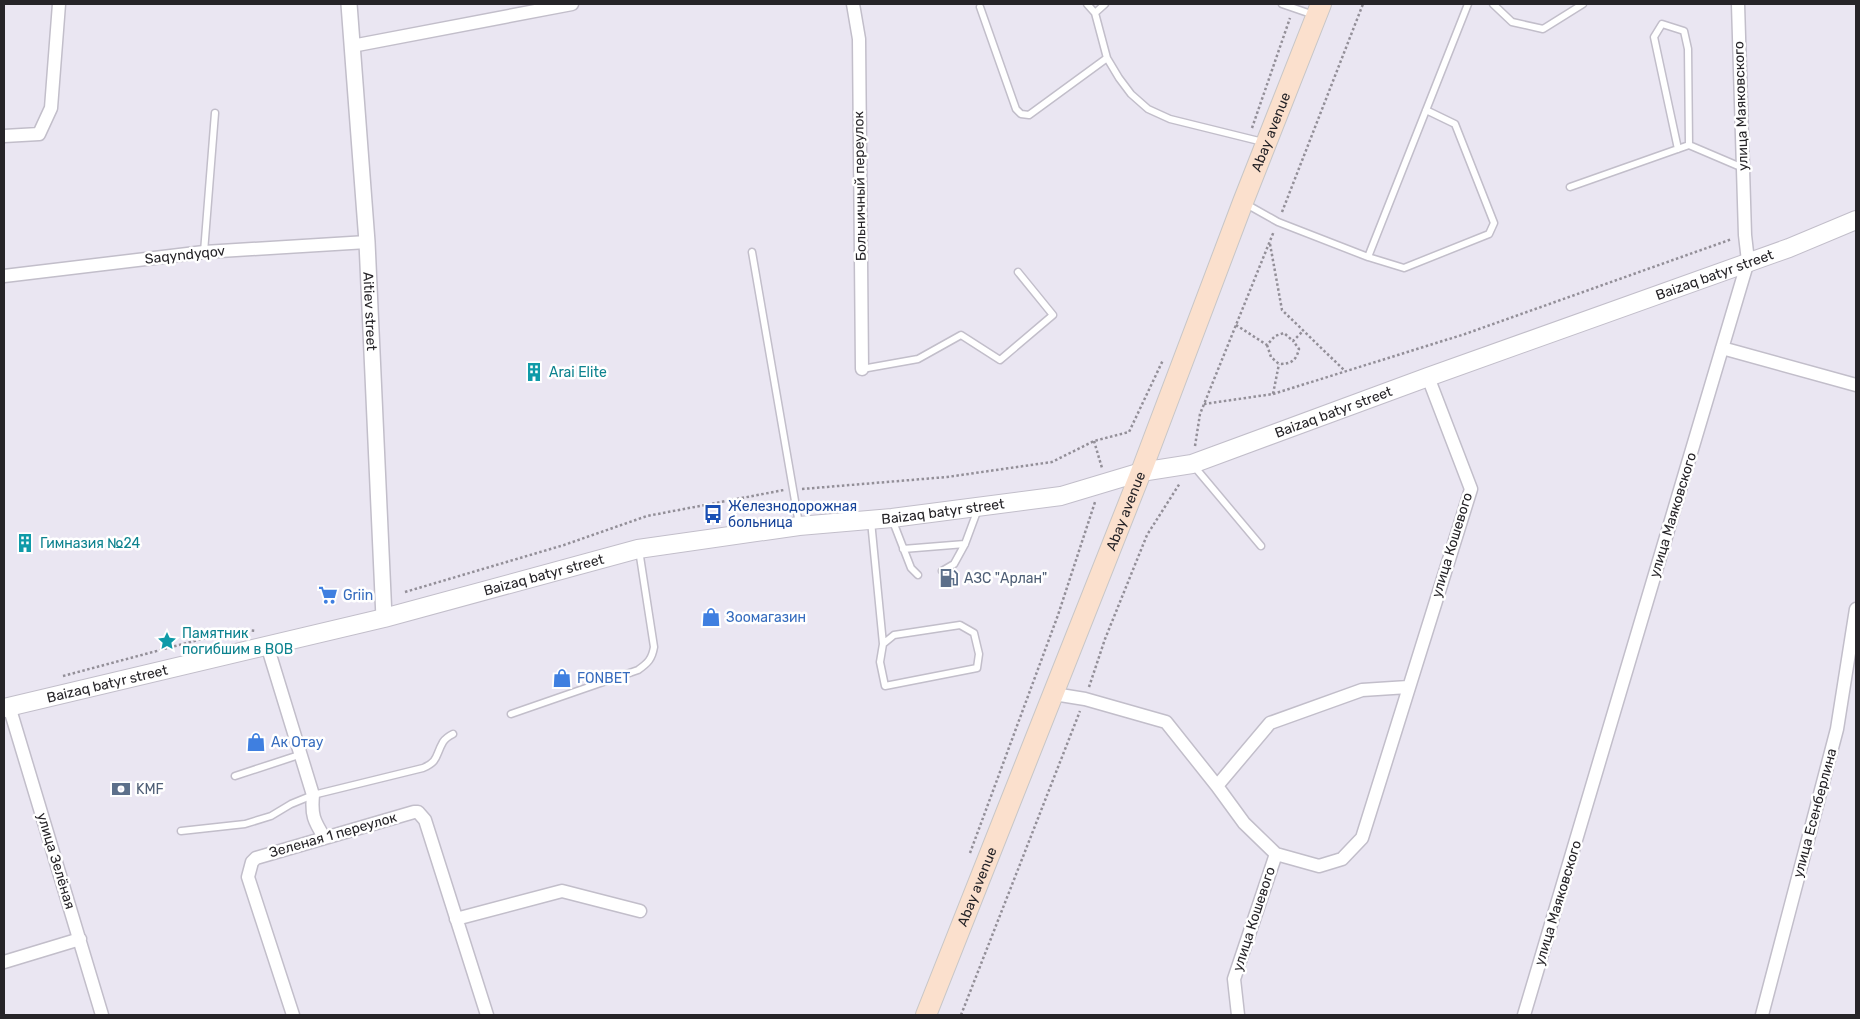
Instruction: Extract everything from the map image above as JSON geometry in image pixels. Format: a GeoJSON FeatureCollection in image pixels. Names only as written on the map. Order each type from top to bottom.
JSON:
{"type":"FeatureCollection","features":[{"type":"Feature","properties":{"kind":"main road","name":"Abay avenue"},"geometry":{"type":"LineString","coordinates":[[926,1015],[1141,472],[1243,202],[1258,140],[1319,10]]}},
{"type":"Feature","properties":{"kind":"main road","name":"Baizaq batyr street"},"geometry":{"type":"LineString","coordinates":[[6,707],[264,638],[384,618],[638,549],[799,526],[871,521],[1061,496],[1141,472],[1192,464],[1748,261],[1789,248],[1856,220]]}},
{"type":"Feature","properties":{"kind":"street"},"geometry":{"type":"LineString","coordinates":[[4,136],[39,134],[51,108],[59,4]]}},
{"type":"Feature","properties":{"kind":"street","name":"Aitiev street"},"geometry":{"type":"LineString","coordinates":[[349,4],[367,242],[384,618]]}},
{"type":"Feature","properties":{"kind":"street"},"geometry":{"type":"LineString","coordinates":[[352,46],[572,4]]}},
{"type":"Feature","properties":{"kind":"street","name":"Больничный переулок"},"geometry":{"type":"LineString","coordinates":[[853,4],[858,39],[862,369]]}},
{"type":"Feature","properties":{"kind":"street","name":"улица Маяковского"},"geometry":{"type":"LineString","coordinates":[[1524,1015],[1748,261],[1745,235],[1738,4]]}},
{"type":"Feature","properties":{"kind":"street","name":"Saqyndyqov"},"geometry":{"type":"LineString","coordinates":[[4,276],[204,252],[367,242]]}},
{"type":"Feature","properties":{"kind":"street"},"geometry":{"type":"LineString","coordinates":[[1722,348],[1856,384]]}},
{"type":"Feature","properties":{"kind":"street","name":"улица Кошевого"},"geometry":{"type":"LineString","coordinates":[[1054,694],[1085,699],[1166,722],[1244,823],[1276,854],[1319,866],[1342,859],[1362,838],[1470,489],[1428,377]]}},
{"type":"Feature","properties":{"kind":"street","name":"улица Есенберлина"},"geometry":{"type":"LineString","coordinates":[[1762,1015],[1837,729],[1856,609]]}},
{"type":"Feature","properties":{"kind":"street"},"geometry":{"type":"LineString","coordinates":[[264,638],[302,754],[313,795],[313,819],[324,837]]}},
{"type":"Feature","properties":{"kind":"street"},"geometry":{"type":"LineString","coordinates":[[1217,786],[1270,723],[1362,690],[1408,687]]}},
{"type":"Feature","properties":{"kind":"street","name":"улица Зелёная"},"geometry":{"type":"LineString","coordinates":[[6,707],[80,939],[102,1015]]}},
{"type":"Feature","properties":{"kind":"street","name":"Зеленая 1 переулок"},"geometry":{"type":"LineString","coordinates":[[293,1015],[248,877],[252,862],[256,858],[324,837],[418,812],[425,820],[456,919]]}},
{"type":"Feature","properties":{"kind":"street","name":"улица Кошевого"},"geometry":{"type":"LineString","coordinates":[[1238,1015],[1234,979],[1276,854]]}},
{"type":"Feature","properties":{"kind":"street"},"geometry":{"type":"LineString","coordinates":[[487,1015],[456,919],[562,891],[640,911]]}},
{"type":"Feature","properties":{"kind":"street"},"geometry":{"type":"LineString","coordinates":[[4,962],[80,939]]}},
{"type":"Feature","properties":{"kind":"lane"},"geometry":{"type":"LineString","coordinates":[[1087,4],[1095,13],[1107,58],[1119,78],[1148,109],[1170,119],[1258,140]]}},
{"type":"Feature","properties":{"kind":"lane"},"geometry":{"type":"LineString","coordinates":[[1095,13],[1105,4]]}},
{"type":"Feature","properties":{"kind":"lane"},"geometry":{"type":"LineString","coordinates":[[1282,4],[1293,8],[1319,10]]}},
{"type":"Feature","properties":{"kind":"lane"},"geometry":{"type":"LineString","coordinates":[[1368,257],[1468,4]]}},
{"type":"Feature","properties":{"kind":"lane"},"geometry":{"type":"LineString","coordinates":[[1493,4],[1512,22],[1543,29],[1583,4]]}},
{"type":"Feature","properties":{"kind":"lane"},"geometry":{"type":"LineString","coordinates":[[980,7],[1016,109],[1021,114],[1029,115],[1107,58]]}},
{"type":"Feature","properties":{"kind":"lane"},"geometry":{"type":"LineString","coordinates":[[1678,149],[1654,37],[1662,24],[1684,31],[1688,49],[1689,145]]}},
{"type":"Feature","properties":{"kind":"lane"},"geometry":{"type":"LineString","coordinates":[[1243,202],[1278,222],[1368,257],[1404,268],[1489,234],[1494,223],[1455,124],[1426,110]]}},
{"type":"Feature","properties":{"kind":"lane"},"geometry":{"type":"LineString","coordinates":[[204,252],[215,114]]}},
{"type":"Feature","properties":{"kind":"lane"},"geometry":{"type":"LineString","coordinates":[[1570,187],[1689,145],[1743,168]]}},
{"type":"Feature","properties":{"kind":"lane"},"geometry":{"type":"LineString","coordinates":[[752,252],[799,526]]}},
{"type":"Feature","properties":{"kind":"lane"},"geometry":{"type":"LineString","coordinates":[[862,369],[918,359],[961,335],[1000,360],[1053,315],[1018,272]]}},
{"type":"Feature","properties":{"kind":"lane"},"geometry":{"type":"LineString","coordinates":[[1192,464],[1261,546]]}},
{"type":"Feature","properties":{"kind":"lane"},"geometry":{"type":"LineString","coordinates":[[942,571],[954,564],[965,544],[979,507]]}},
{"type":"Feature","properties":{"kind":"lane"},"geometry":{"type":"LineString","coordinates":[[892,518],[903,549],[912,568],[918,575]]}},
{"type":"Feature","properties":{"kind":"lane"},"geometry":{"type":"LineString","coordinates":[[871,521],[883,644],[880,662],[885,686],[977,668],[979,654],[974,633],[960,625],[894,635],[883,644]]}},
{"type":"Feature","properties":{"kind":"lane"},"geometry":{"type":"LineString","coordinates":[[903,549],[965,544]]}},
{"type":"Feature","properties":{"kind":"lane"},"geometry":{"type":"LineString","coordinates":[[511,714],[638,670],[647,664],[652,656],[654,647],[638,549]]}},
{"type":"Feature","properties":{"kind":"lane"},"geometry":{"type":"LineString","coordinates":[[181,831],[245,824],[271,816],[291,804],[313,795],[423,768],[432,764],[438,757],[444,741],[453,734]]}},
{"type":"Feature","properties":{"kind":"lane"},"geometry":{"type":"LineString","coordinates":[[235,776],[302,754]]}},
{"type":"Feature","properties":{"kind":"path"},"geometry":{"type":"LineString","coordinates":[[961,1015],[1085,699],[1105,639],[1147,535],[1192,464],[1200,414],[1278,222],[1363,4]]}},
{"type":"Feature","properties":{"kind":"path"},"geometry":{"type":"LineString","coordinates":[[1258,140],[1293,8]]}},
{"type":"Feature","properties":{"kind":"path"},"geometry":{"type":"LineString","coordinates":[[1204,404],[1273,394],[1345,372],[1465,334],[1745,235]]}},
{"type":"Feature","properties":{"kind":"path"},"geometry":{"type":"LineString","coordinates":[[1269,243],[1282,310],[1345,372]]}},
{"type":"Feature","properties":{"kind":"path"},"geometry":{"type":"LineString","coordinates":[[1236,325],[1266,345],[1271,357],[1279,364],[1288,364],[1296,358],[1299,349],[1284,333],[1275,336],[1266,345]]}},
{"type":"Feature","properties":{"kind":"path"},"geometry":{"type":"LineString","coordinates":[[1293,341],[1304,330]]}},
{"type":"Feature","properties":{"kind":"path"},"geometry":{"type":"LineString","coordinates":[[405,592],[564,545],[647,516],[793,490],[947,477],[1052,462],[1094,441],[1128,432],[1165,356]]}},
{"type":"Feature","properties":{"kind":"path"},"geometry":{"type":"LineString","coordinates":[[1273,394],[1279,364]]}},
{"type":"Feature","properties":{"kind":"path"},"geometry":{"type":"LineString","coordinates":[[968,857],[1058,616],[1096,500],[1106,483],[1094,441]]}},
{"type":"Feature","properties":{"kind":"path"},"geometry":{"type":"LineString","coordinates":[[61,676],[239,629],[264,638]]}},
{"type":"Feature","properties":{"kind":"place","name":"Arai Elite"},"geometry":{"type":"Point","coordinates":[534,372]}},
{"type":"Feature","properties":{"kind":"place","name":"Железнодорожная больница"},"geometry":{"type":"Point","coordinates":[713,514]}},
{"type":"Feature","properties":{"kind":"place","name":"Гимназия №24"},"geometry":{"type":"Point","coordinates":[25,543]}},
{"type":"Feature","properties":{"kind":"place","name":"АЗС \"Арлан\""},"geometry":{"type":"Point","coordinates":[949,578]}},
{"type":"Feature","properties":{"kind":"place","name":"Griin"},"geometry":{"type":"Point","coordinates":[328,595]}},
{"type":"Feature","properties":{"kind":"place","name":"Зоомагазин"},"geometry":{"type":"Point","coordinates":[711,617]}},
{"type":"Feature","properties":{"kind":"place","name":"Памятник погибшим в ВОВ"},"geometry":{"type":"Point","coordinates":[167,641]}},
{"type":"Feature","properties":{"kind":"place","name":"FONBET"},"geometry":{"type":"Point","coordinates":[562,678]}},
{"type":"Feature","properties":{"kind":"place","name":"Ак Отау"},"geometry":{"type":"Point","coordinates":[256,742]}},
{"type":"Feature","properties":{"kind":"place","name":"KMF"},"geometry":{"type":"Point","coordinates":[121,789]}}]}
